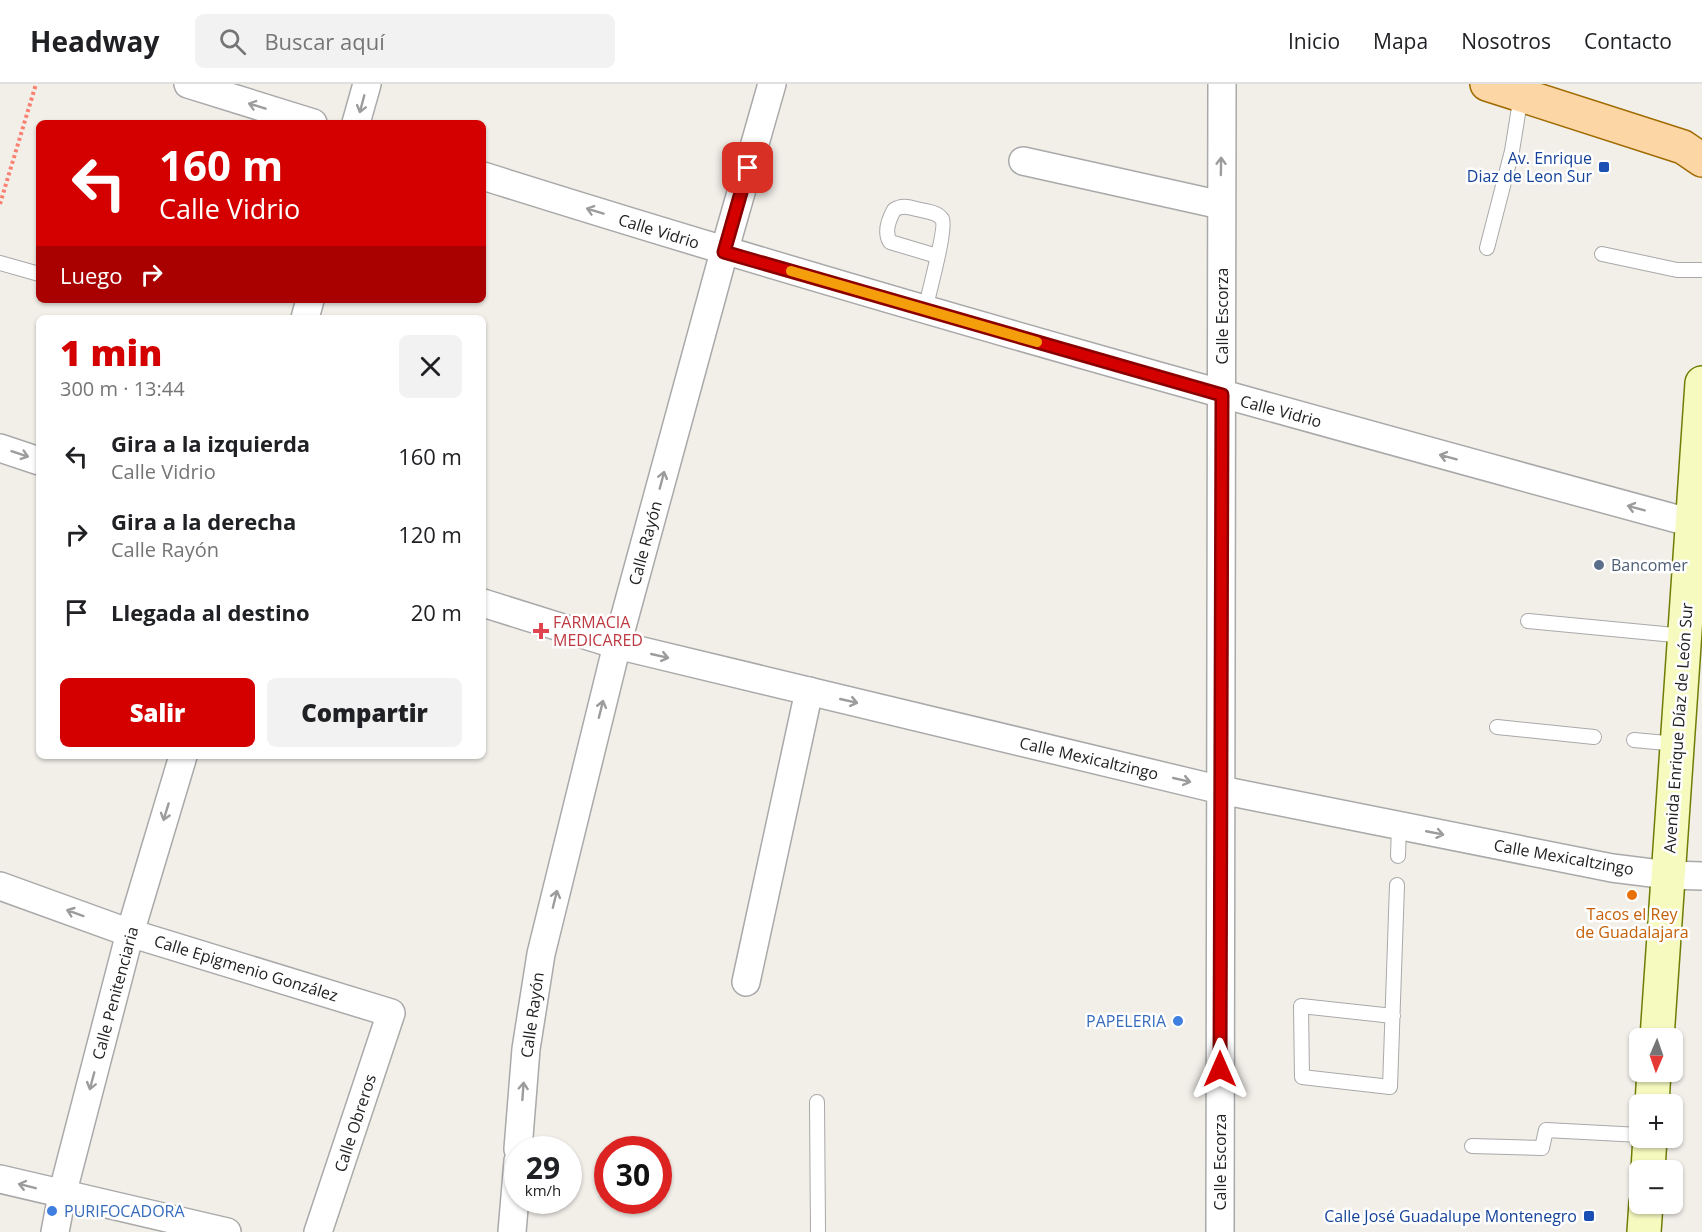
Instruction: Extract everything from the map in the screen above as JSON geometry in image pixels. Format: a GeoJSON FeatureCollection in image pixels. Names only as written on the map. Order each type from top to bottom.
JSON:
{"type":"FeatureCollection","features":[{"type":"Feature","properties":{"kind":"main road"},"geometry":{"type":"LineString","coordinates":[[1487,84],[1696,148]]}},
{"type":"Feature","properties":{"kind":"main road","name":"Avenida Enrique Díaz de León Sur"},"geometry":{"type":"LineString","coordinates":[[1658,1028],[1685,636],[1697,524],[1702,383]]}},
{"type":"Feature","properties":{"kind":"main road"},"geometry":{"type":"LineString","coordinates":[[1644,1232],[1645,1214]]}},
{"type":"Feature","properties":{"kind":"street"},"geometry":{"type":"LineString","coordinates":[[188,84],[303,120]]}},
{"type":"Feature","properties":{"kind":"street"},"geometry":{"type":"LineString","coordinates":[[357,120],[367,84]]}},
{"type":"Feature","properties":{"kind":"street","name":"Calle Rayón"},"geometry":{"type":"LineString","coordinates":[[519,1136],[526,1049],[541,954],[617,645],[772,84]]}},
{"type":"Feature","properties":{"kind":"street","name":"Calle Escorza"},"geometry":{"type":"LineString","coordinates":[[1220,1232],[1222,84]]}},
{"type":"Feature","properties":{"kind":"street"},"geometry":{"type":"LineString","coordinates":[[1023,161],[1221,205]]}},
{"type":"Feature","properties":{"kind":"street","name":"Calle Vidrio"},"geometry":{"type":"LineString","coordinates":[[486,177],[724,252],[925,310],[1222,395],[1697,524]]}},
{"type":"Feature","properties":{"kind":"street"},"geometry":{"type":"LineString","coordinates":[[0,448],[36,460]]}},
{"type":"Feature","properties":{"kind":"street","name":"Calle Mexicaltzingo"},"geometry":{"type":"LineString","coordinates":[[486,604],[617,645],[1221,790],[1612,868],[1668,875],[1702,876]]}},
{"type":"Feature","properties":{"kind":"street"},"geometry":{"type":"LineString","coordinates":[[746,982],[809,691]]}},
{"type":"Feature","properties":{"kind":"street","name":"Calle Penitenciaria"},"geometry":{"type":"LineString","coordinates":[[55,1232],[62,1195],[130,933],[182,759]]}},
{"type":"Feature","properties":{"kind":"street","name":"Calle Epigmenio González"},"geometry":{"type":"LineString","coordinates":[[0,886],[130,933],[391,1013]]}},
{"type":"Feature","properties":{"kind":"street","name":"Calle Obreros"},"geometry":{"type":"LineString","coordinates":[[318,1232],[391,1013]]}},
{"type":"Feature","properties":{"kind":"street"},"geometry":{"type":"LineString","coordinates":[[0,1179],[227,1232]]}},
{"type":"Feature","properties":{"kind":"street"},"geometry":{"type":"LineString","coordinates":[[512,1232],[514,1214]]}},
{"type":"Feature","properties":{"kind":"lane"},"geometry":{"type":"LineString","coordinates":[[1487,248],[1512,151],[1521,95]]}},
{"type":"Feature","properties":{"kind":"lane"},"geometry":{"type":"LineString","coordinates":[[925,310],[944,228],[943,222],[940,216],[906,206],[894,210],[887,230],[890,242],[937,256]]}},
{"type":"Feature","properties":{"kind":"lane"},"geometry":{"type":"LineString","coordinates":[[1602,254],[1677,270],[1702,270]]}},
{"type":"Feature","properties":{"kind":"lane"},"geometry":{"type":"LineString","coordinates":[[0,263],[36,273]]}},
{"type":"Feature","properties":{"kind":"lane"},"geometry":{"type":"LineString","coordinates":[[1528,621],[1685,636]]}},
{"type":"Feature","properties":{"kind":"lane"},"geometry":{"type":"LineString","coordinates":[[1497,727],[1594,737]]}},
{"type":"Feature","properties":{"kind":"lane"},"geometry":{"type":"LineString","coordinates":[[1634,740],[1677,744]]}},
{"type":"Feature","properties":{"kind":"lane"},"geometry":{"type":"LineString","coordinates":[[1398,856],[1399,825]]}},
{"type":"Feature","properties":{"kind":"lane"},"geometry":{"type":"LineString","coordinates":[[1393,1016],[1301,1006],[1302,1077],[1390,1087],[1393,1016],[1397,885]]}},
{"type":"Feature","properties":{"kind":"lane"},"geometry":{"type":"LineString","coordinates":[[817,1102],[818,1232]]}},
{"type":"Feature","properties":{"kind":"lane"},"geometry":{"type":"LineString","coordinates":[[1472,1146],[1542,1148],[1546,1130],[1629,1134]]}},
{"type":"Feature","properties":{"kind":"path"},"geometry":{"type":"LineString","coordinates":[[0,204],[36,84]]}},
{"type":"Feature","properties":{"kind":"slow traffic"},"geometry":{"type":"LineString","coordinates":[[791,271],[1037,342]]}},
{"type":"Feature","properties":{"kind":"place","name":"Av. Enrique Diaz de Leon Sur"},"geometry":{"type":"Point","coordinates":[1604,167]}},
{"type":"Feature","properties":{"kind":"place","name":"Bancomer"},"geometry":{"type":"Point","coordinates":[1599,565]}},
{"type":"Feature","properties":{"kind":"place","name":"FARMACIA MEDICARED"},"geometry":{"type":"Point","coordinates":[541,631]}},
{"type":"Feature","properties":{"kind":"place","name":"Tacos el Rey de Guadalajara"},"geometry":{"type":"Point","coordinates":[1632,895]}},
{"type":"Feature","properties":{"kind":"place","name":"PAPELERIA"},"geometry":{"type":"Point","coordinates":[1178,1021]}},
{"type":"Feature","properties":{"kind":"place","name":"PURIFOCADORA"},"geometry":{"type":"Point","coordinates":[52,1211]}},
{"type":"Feature","properties":{"kind":"place","name":"Calle José Guadalupe Montenegro"},"geometry":{"type":"Point","coordinates":[1589,1216]}},
{"type":"Feature","properties":{"kind":"route"},"geometry":{"type":"LineString","coordinates":[[748,168],[724,252],[1222,395],[1220,1069]]}}]}
